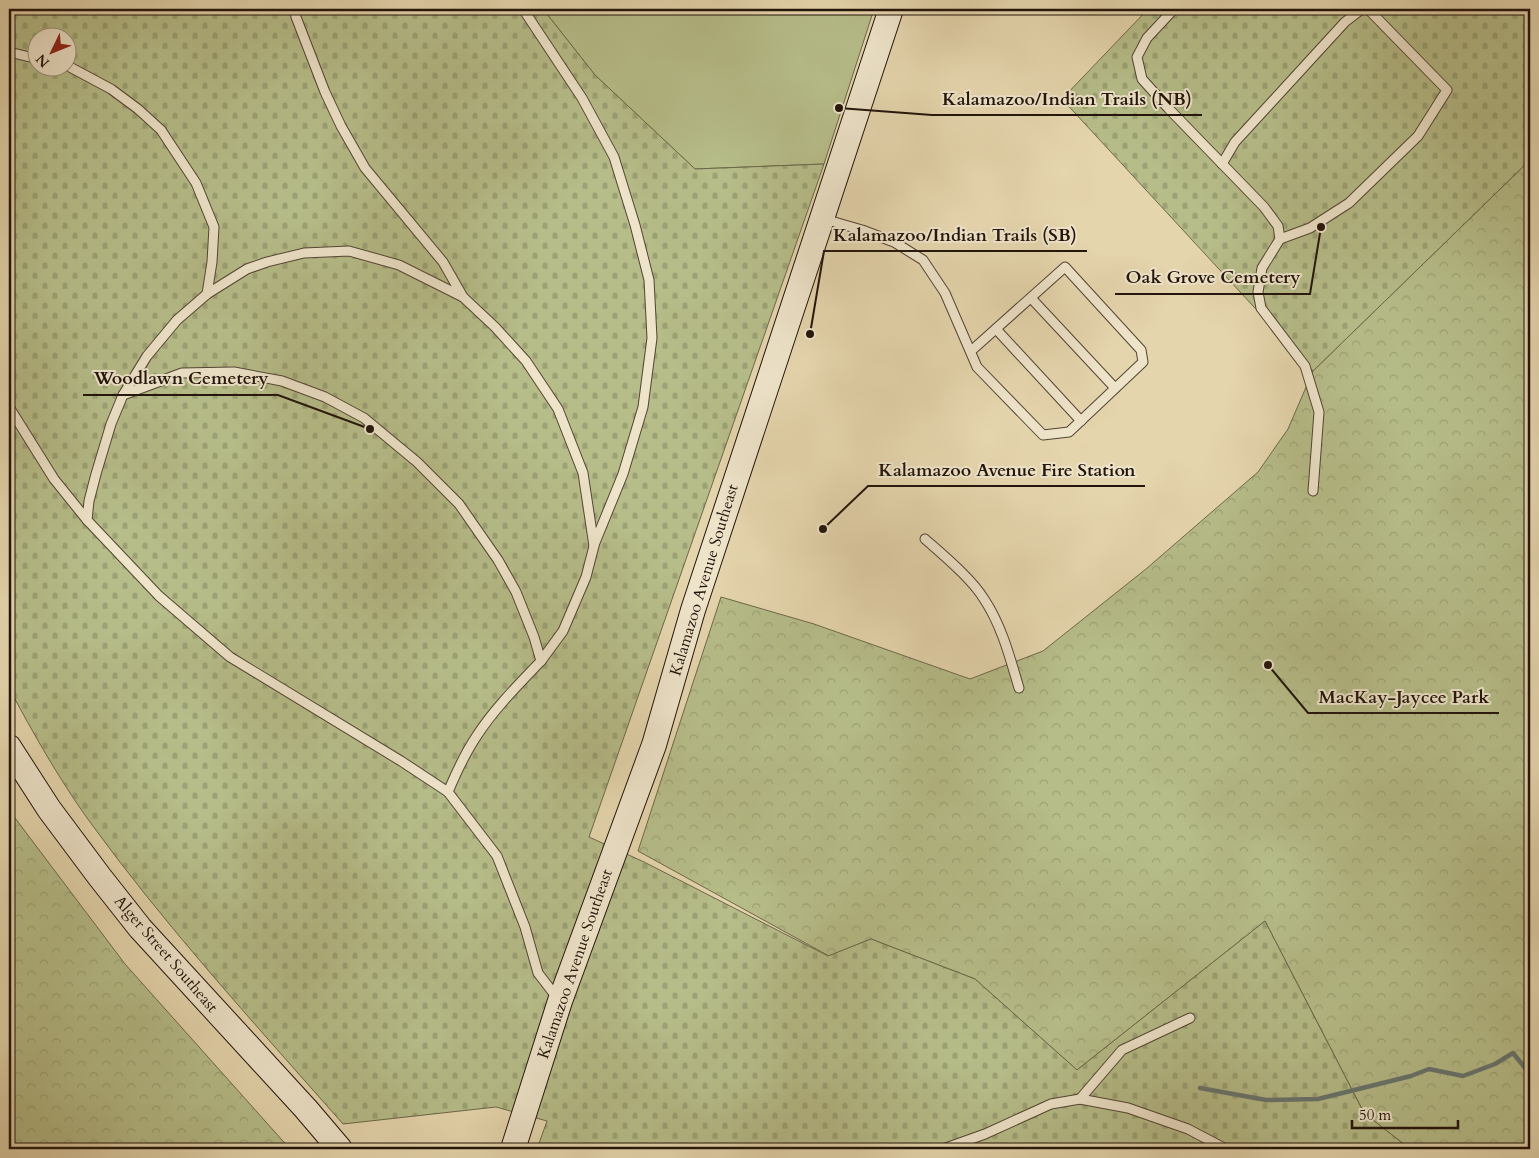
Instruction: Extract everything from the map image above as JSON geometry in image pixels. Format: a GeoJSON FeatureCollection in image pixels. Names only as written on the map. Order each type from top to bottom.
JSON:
{"type":"FeatureCollection","features":[{"type":"Feature","properties":{"kind":"main road","name":"Kalamazoo Avenue Southeast"},"geometry":{"type":"LineString","coordinates":[[513,1149],[560,1001],[654,745],[693,610],[891,9]]}},
{"type":"Feature","properties":{"kind":"main road","name":"Alger Street Southeast"},"geometry":{"type":"LineString","coordinates":[[9,747],[49,810],[140,928],[306,1109],[340,1149]]}},
{"type":"Feature","properties":{"kind":"lane"},"geometry":{"type":"LineString","coordinates":[[9,15],[14,9]]}},
{"type":"Feature","properties":{"kind":"lane"},"geometry":{"type":"LineString","coordinates":[[295,9],[296,17],[322,83],[341,126],[365,168],[443,262],[463,298]]}},
{"type":"Feature","properties":{"kind":"lane"},"geometry":{"type":"LineString","coordinates":[[448,792],[459,765],[476,736],[504,700],[541,661],[563,631],[586,577],[594,546],[622,474],[643,407],[652,338],[649,280],[635,225],[614,157],[582,98],[522,9]]}},
{"type":"Feature","properties":{"kind":"lane"},"geometry":{"type":"LineString","coordinates":[[1174,9],[1147,38],[1137,57],[1142,79],[1264,207],[1278,226],[1280,239]]}},
{"type":"Feature","properties":{"kind":"lane"},"geometry":{"type":"LineString","coordinates":[[1222,164],[1235,142],[1345,22],[1362,9]]}},
{"type":"Feature","properties":{"kind":"lane"},"geometry":{"type":"LineString","coordinates":[[1313,491],[1319,412],[1305,366],[1261,308],[1258,292],[1262,268],[1280,239],[1310,228],[1348,203],[1418,136],[1447,90],[1368,9]]}},
{"type":"Feature","properties":{"kind":"lane"},"geometry":{"type":"LineString","coordinates":[[9,52],[28,57]]}},
{"type":"Feature","properties":{"kind":"lane"},"geometry":{"type":"LineString","coordinates":[[78,71],[111,88],[161,130],[196,183],[214,227],[212,262],[207,294]]}},
{"type":"Feature","properties":{"kind":"lane"},"geometry":{"type":"LineString","coordinates":[[821,218],[894,242],[923,260],[945,293],[971,352],[978,367],[1043,436],[1069,432],[1143,362],[1141,350],[1065,267],[971,352]]}},
{"type":"Feature","properties":{"kind":"lane"},"geometry":{"type":"LineString","coordinates":[[87,520],[89,501],[96,474],[111,424],[123,395],[147,356],[177,320],[207,294],[246,269],[304,253],[349,251],[399,266],[463,298],[496,327],[526,361],[558,410],[583,473],[594,546]]}},
{"type":"Feature","properties":{"kind":"lane"},"geometry":{"type":"LineString","coordinates":[[1031,298],[1115,388]]}},
{"type":"Feature","properties":{"kind":"lane"},"geometry":{"type":"LineString","coordinates":[[996,329],[1081,421]]}},
{"type":"Feature","properties":{"kind":"lane"},"geometry":{"type":"LineString","coordinates":[[123,395],[182,373],[234,372],[282,381],[325,397],[364,418],[417,462],[459,504],[498,560],[516,592],[534,637],[541,661]]}},
{"type":"Feature","properties":{"kind":"lane"},"geometry":{"type":"LineString","coordinates":[[9,407],[54,479],[87,520],[159,596],[230,657],[401,761],[448,792],[497,856],[525,927],[538,973],[560,1001]]}},
{"type":"Feature","properties":{"kind":"lane"},"geometry":{"type":"LineString","coordinates":[[925,539],[954,565],[984,598],[1000,628],[1019,688]]}},
{"type":"Feature","properties":{"kind":"lane"},"geometry":{"type":"LineString","coordinates":[[1080,1099],[1122,1050],[1190,1018]]}},
{"type":"Feature","properties":{"kind":"lane"},"geometry":{"type":"LineString","coordinates":[[943,1149],[985,1134],[1051,1104],[1080,1099],[1128,1108],[1188,1129],[1226,1149]]}},
{"type":"Feature","properties":{"kind":"green space"},"geometry":{"type":"Polygon","coordinates":[[[9,9],[543,9],[595,75],[695,169],[824,164],[589,837],[644,862],[828,956],[871,939],[975,979],[1077,1070],[1265,921],[1364,1113],[1410,1149],[537,1149],[547,1121],[496,1107],[343,1124],[211,974],[117,858],[66,787],[9,688],[9,9]]]}},
{"type":"Feature","properties":{"kind":"green space"},"geometry":{"type":"Polygon","coordinates":[[[543,9],[874,9],[824,164],[695,169],[595,75],[543,9]]]}},
{"type":"Feature","properties":{"kind":"green space"},"geometry":{"type":"Polygon","coordinates":[[[1148,9],[1530,9],[1530,160],[1313,371],[1062,99],[1148,9]]]}},
{"type":"Feature","properties":{"kind":"green space"},"geometry":{"type":"Polygon","coordinates":[[[1530,160],[1530,1149],[1410,1149],[1364,1113],[1265,921],[1077,1070],[975,979],[871,939],[829,956],[638,851],[721,597],[814,624],[970,679],[1043,651],[1146,569],[1258,472],[1288,429],[1313,371],[1530,160]]]}},
{"type":"Feature","properties":{"kind":"green space"},"geometry":{"type":"Polygon","coordinates":[[[9,810],[125,964],[290,1149],[9,1149],[9,810]]]}},
{"type":"Feature","properties":{"kind":"waterway"},"geometry":{"type":"LineString","coordinates":[[1200,1088],[1266,1100],[1318,1099],[1411,1076],[1429,1069],[1463,1076],[1495,1064],[1513,1053],[1530,1074]]}},
{"type":"Feature","properties":{"kind":"place","name":"Kalamazoo/Indian Trails (NB)"},"geometry":{"type":"Point","coordinates":[839,108]}},
{"type":"Feature","properties":{"kind":"place","name":"Oak Grove Cemetery"},"geometry":{"type":"Point","coordinates":[1321,227]}},
{"type":"Feature","properties":{"kind":"place","name":"Kalamazoo/Indian Trails (SB)"},"geometry":{"type":"Point","coordinates":[810,334]}},
{"type":"Feature","properties":{"kind":"place","name":"Woodlawn Cemetery"},"geometry":{"type":"Point","coordinates":[370,429]}},
{"type":"Feature","properties":{"kind":"place","name":"Kalamazoo Avenue Fire Station"},"geometry":{"type":"Point","coordinates":[823,529]}},
{"type":"Feature","properties":{"kind":"place","name":"MacKay-Jaycee Park"},"geometry":{"type":"Point","coordinates":[1268,665]}}]}
